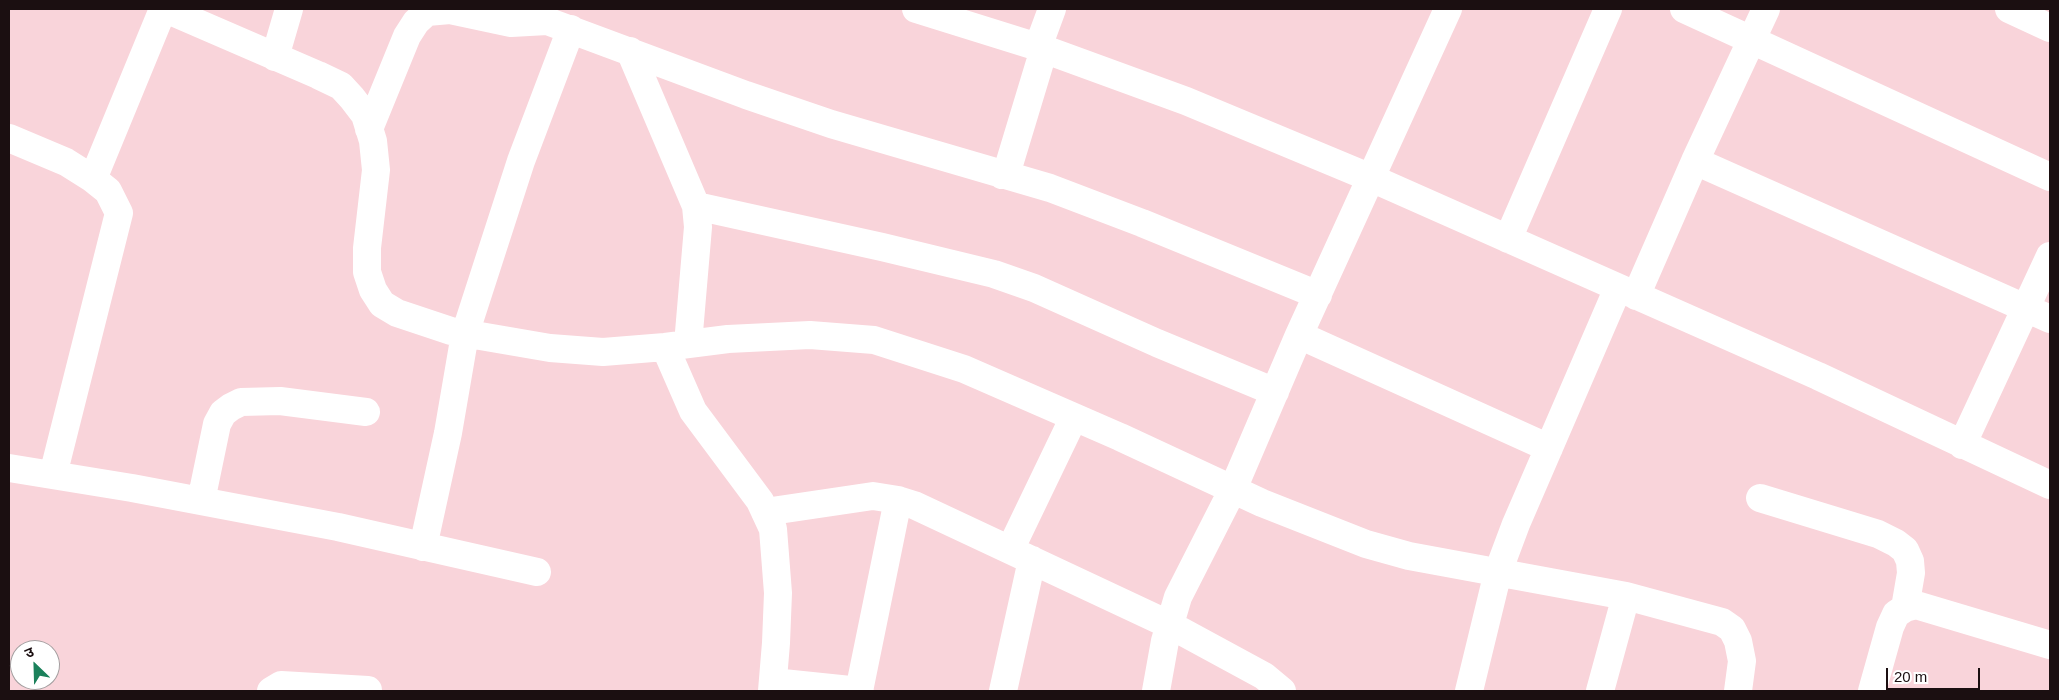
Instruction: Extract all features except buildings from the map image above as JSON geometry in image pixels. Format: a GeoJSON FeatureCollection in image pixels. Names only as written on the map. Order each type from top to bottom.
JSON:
{"type":"FeatureCollection","features":[{"type":"Feature","properties":{"kind":"street"},"geometry":{"type":"LineString","coordinates":[[93,179],[163,9]]}},
{"type":"Feature","properties":{"kind":"street"},"geometry":{"type":"LineString","coordinates":[[171,9],[177,14],[341,86],[364,115],[373,140],[376,170],[367,248],[367,272],[372,290],[382,304],[397,313],[465,334],[550,348],[603,352],[677,346],[728,339],[810,336],[874,340],[964,369],[1232,489],[1366,544],[1409,556],[1626,596],[1722,622],[1732,629],[1738,641],[1742,661],[1738,691]]}},
{"type":"Feature","properties":{"kind":"street"},"geometry":{"type":"LineString","coordinates":[[275,57],[289,9]]}},
{"type":"Feature","properties":{"kind":"street"},"geometry":{"type":"LineString","coordinates":[[916,9],[949,14],[1186,101],[1371,178],[1818,376],[2050,485]]}},
{"type":"Feature","properties":{"kind":"street"},"geometry":{"type":"LineString","coordinates":[[1002,175],[1008,168],[1052,9]]}},
{"type":"Feature","properties":{"kind":"street"},"geometry":{"type":"LineString","coordinates":[[1156,691],[1165,641],[1178,597],[1232,489],[1299,335],[1448,9]]}},
{"type":"Feature","properties":{"kind":"street"},"geometry":{"type":"LineString","coordinates":[[1508,239],[1608,9]]}},
{"type":"Feature","properties":{"kind":"street"},"geometry":{"type":"LineString","coordinates":[[1684,9],[2050,177]]}},
{"type":"Feature","properties":{"kind":"street"},"geometry":{"type":"LineString","coordinates":[[1469,691],[1498,572],[1516,524],[1549,448],[1695,161],[1766,9]]}},
{"type":"Feature","properties":{"kind":"street"},"geometry":{"type":"LineString","coordinates":[[2009,9],[2050,28]]}},
{"type":"Feature","properties":{"kind":"street"},"geometry":{"type":"LineString","coordinates":[[369,129],[407,36],[416,22],[427,12],[450,10],[511,24],[550,19],[746,95],[831,124],[1050,188],[1142,223],[1318,295]]}},
{"type":"Feature","properties":{"kind":"street"},"geometry":{"type":"LineString","coordinates":[[423,547],[448,433],[465,334],[521,161],[550,19]]}},
{"type":"Feature","properties":{"kind":"street"},"geometry":{"type":"LineString","coordinates":[[630,51],[696,206],[698,226],[677,346],[692,411],[760,501],[773,529],[778,603],[772,687],[859,691],[898,500]]}},
{"type":"Feature","properties":{"kind":"street"},"geometry":{"type":"LineString","coordinates":[[9,138],[66,162],[93,179],[108,191],[119,213],[54,475]]}},
{"type":"Feature","properties":{"kind":"street"},"geometry":{"type":"LineString","coordinates":[[1695,161],[2050,319]]}},
{"type":"Feature","properties":{"kind":"street"},"geometry":{"type":"LineString","coordinates":[[696,206],[882,247],[1002,277],[1034,288],[1156,343],[1275,392]]}},
{"type":"Feature","properties":{"kind":"street"},"geometry":{"type":"LineString","coordinates":[[1962,445],[2050,256]]}},
{"type":"Feature","properties":{"kind":"street"},"geometry":{"type":"LineString","coordinates":[[1299,335],[1549,448]]}},
{"type":"Feature","properties":{"kind":"street"},"geometry":{"type":"LineString","coordinates":[[201,501],[217,424],[223,413],[231,406],[241,402],[280,401],[366,412]]}},
{"type":"Feature","properties":{"kind":"street"},"geometry":{"type":"LineString","coordinates":[[1003,691],[1021,555],[1074,417]]}},
{"type":"Feature","properties":{"kind":"street"},"geometry":{"type":"LineString","coordinates":[[9,468],[338,527],[537,572]]}},
{"type":"Feature","properties":{"kind":"street"},"geometry":{"type":"LineString","coordinates":[[765,512],[872,496],[898,500],[1170,625],[1264,676],[1282,691]]}},
{"type":"Feature","properties":{"kind":"street"},"geometry":{"type":"LineString","coordinates":[[1760,498],[1878,534],[1905,550],[1910,561],[1911,573],[1905,608]]}},
{"type":"Feature","properties":{"kind":"street"},"geometry":{"type":"LineString","coordinates":[[1600,691],[1626,596]]}},
{"type":"Feature","properties":{"kind":"street"},"geometry":{"type":"LineString","coordinates":[[1872,691],[1890,627],[1896,614],[1905,608],[1916,606],[2050,645]]}},
{"type":"Feature","properties":{"kind":"street"},"geometry":{"type":"LineString","coordinates":[[271,691],[281,684],[368,690]]}}]}
